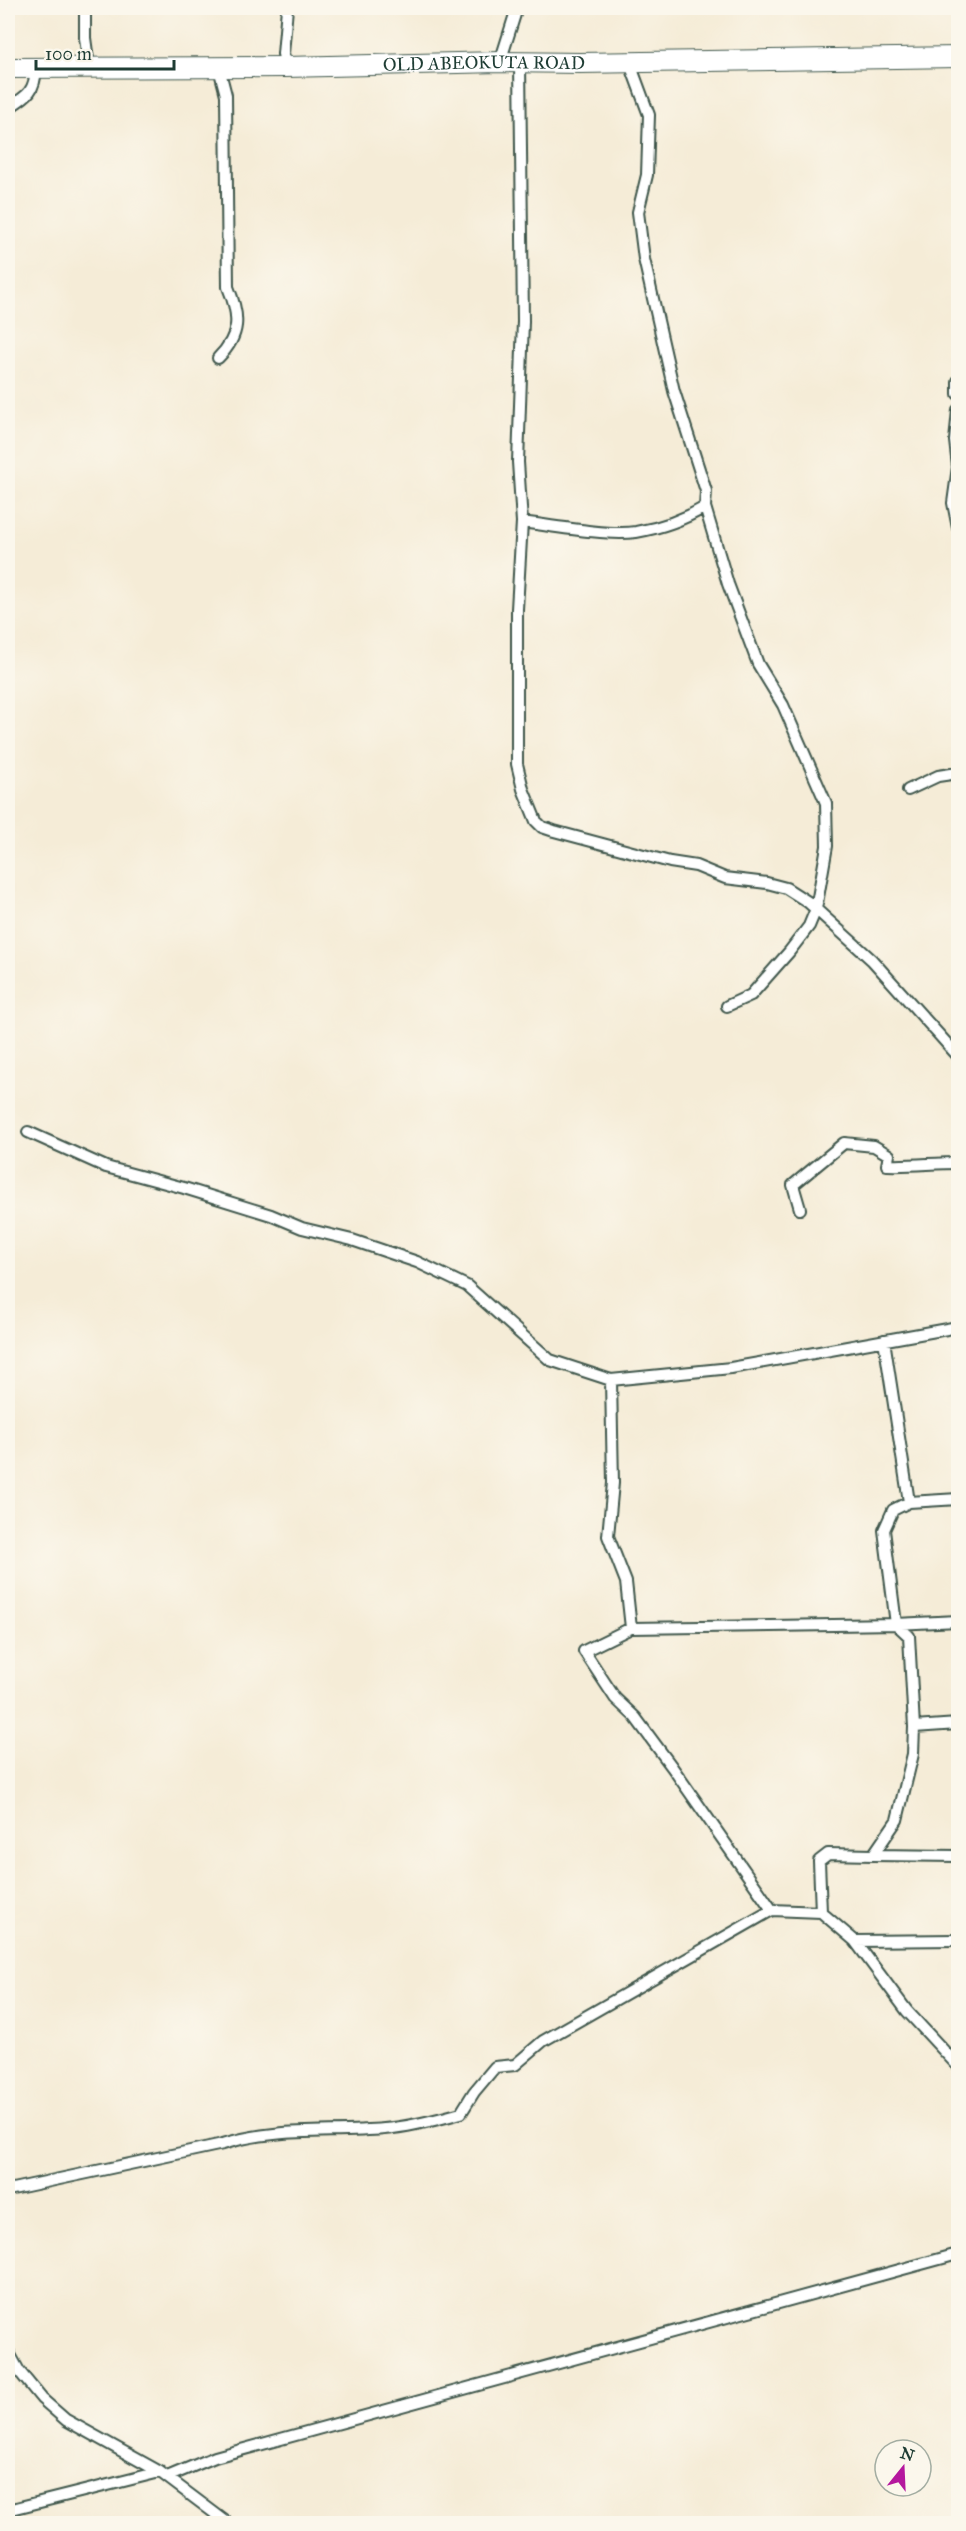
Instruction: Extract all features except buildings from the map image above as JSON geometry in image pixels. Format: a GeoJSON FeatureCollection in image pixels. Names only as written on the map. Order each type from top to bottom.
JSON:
{"type":"FeatureCollection","features":[{"type":"Feature","properties":{"kind":"highway","name":"OLD ABEOKUTA ROAD"},"geometry":{"type":"LineString","coordinates":[[8,68],[219,68],[500,62],[958,57]]}},
{"type":"Feature","properties":{"kind":"street"},"geometry":{"type":"LineString","coordinates":[[86,8],[85,38],[89,67]]}},
{"type":"Feature","properties":{"kind":"street"},"geometry":{"type":"LineString","coordinates":[[286,67],[284,54],[287,8]]}},
{"type":"Feature","properties":{"kind":"street"},"geometry":{"type":"LineString","coordinates":[[500,62],[517,8]]}},
{"type":"Feature","properties":{"kind":"street"},"geometry":{"type":"LineString","coordinates":[[629,61],[649,115],[647,175],[638,212],[644,259],[674,391],[704,483],[705,507],[728,584],[758,664],[783,705],[826,803],[827,846],[816,909],[799,940],[775,969],[751,994],[727,1006]]}},
{"type":"Feature","properties":{"kind":"street"},"geometry":{"type":"LineString","coordinates":[[520,63],[523,321],[518,462],[522,522],[517,609],[517,764],[526,798],[536,821],[542,827],[554,831],[696,866],[724,878],[767,883],[786,888],[816,909],[880,969],[958,1056]]}},
{"type":"Feature","properties":{"kind":"street"},"geometry":{"type":"LineString","coordinates":[[8,108],[27,96],[35,84],[36,68]]}},
{"type":"Feature","properties":{"kind":"street"},"geometry":{"type":"LineString","coordinates":[[218,358],[227,349],[238,323],[237,309],[228,287],[226,95],[219,68]]}},
{"type":"Feature","properties":{"kind":"street"},"geometry":{"type":"LineString","coordinates":[[958,381],[958,394]]}},
{"type":"Feature","properties":{"kind":"street"},"geometry":{"type":"LineString","coordinates":[[958,410],[955,441],[958,467],[952,503],[958,528]]}},
{"type":"Feature","properties":{"kind":"street"},"geometry":{"type":"LineString","coordinates":[[522,522],[611,532],[636,532],[685,518],[705,507]]}},
{"type":"Feature","properties":{"kind":"street"},"geometry":{"type":"LineString","coordinates":[[908,790],[938,776],[958,773]]}},
{"type":"Feature","properties":{"kind":"street"},"geometry":{"type":"LineString","coordinates":[[28,1132],[106,1167],[184,1188],[271,1215],[302,1228],[352,1240],[417,1262],[467,1286],[550,1360],[611,1380],[731,1368],[958,1327]]}},
{"type":"Feature","properties":{"kind":"street"},"geometry":{"type":"LineString","coordinates":[[800,1209],[793,1185],[844,1143],[874,1146],[889,1155],[887,1165],[913,1166],[958,1162]]}},
{"type":"Feature","properties":{"kind":"street"},"geometry":{"type":"LineString","coordinates":[[884,1340],[909,1502]]}},
{"type":"Feature","properties":{"kind":"street"},"geometry":{"type":"LineString","coordinates":[[611,1380],[613,1483],[608,1536],[626,1582],[631,1628]]}},
{"type":"Feature","properties":{"kind":"street"},"geometry":{"type":"LineString","coordinates":[[873,1855],[897,1820],[913,1754],[914,1727],[909,1636],[896,1624],[884,1530],[893,1510],[909,1502],[958,1499]]}},
{"type":"Feature","properties":{"kind":"street"},"geometry":{"type":"LineString","coordinates":[[772,1910],[672,1767],[635,1718],[615,1698],[584,1651],[631,1628],[958,1621]]}},
{"type":"Feature","properties":{"kind":"street"},"geometry":{"type":"LineString","coordinates":[[914,1727],[958,1724]]}},
{"type":"Feature","properties":{"kind":"street"},"geometry":{"type":"LineString","coordinates":[[821,1912],[819,1861],[828,1854],[958,1856]]}},
{"type":"Feature","properties":{"kind":"street"},"geometry":{"type":"LineString","coordinates":[[8,2190],[223,2144],[248,2136],[304,2131],[384,2129],[433,2121],[461,2113],[474,2092],[495,2067],[515,2065],[543,2041],[772,1910],[821,1912],[855,1941],[908,2011],[958,2066]]}},
{"type":"Feature","properties":{"kind":"street"},"geometry":{"type":"LineString","coordinates":[[855,1941],[958,1940]]}},
{"type":"Feature","properties":{"kind":"street"},"geometry":{"type":"LineString","coordinates":[[8,2510],[164,2475],[214,2457],[958,2254]]}},
{"type":"Feature","properties":{"kind":"street"},"geometry":{"type":"LineString","coordinates":[[8,2351],[42,2399],[66,2420],[164,2475],[229,2523]]}}]}
